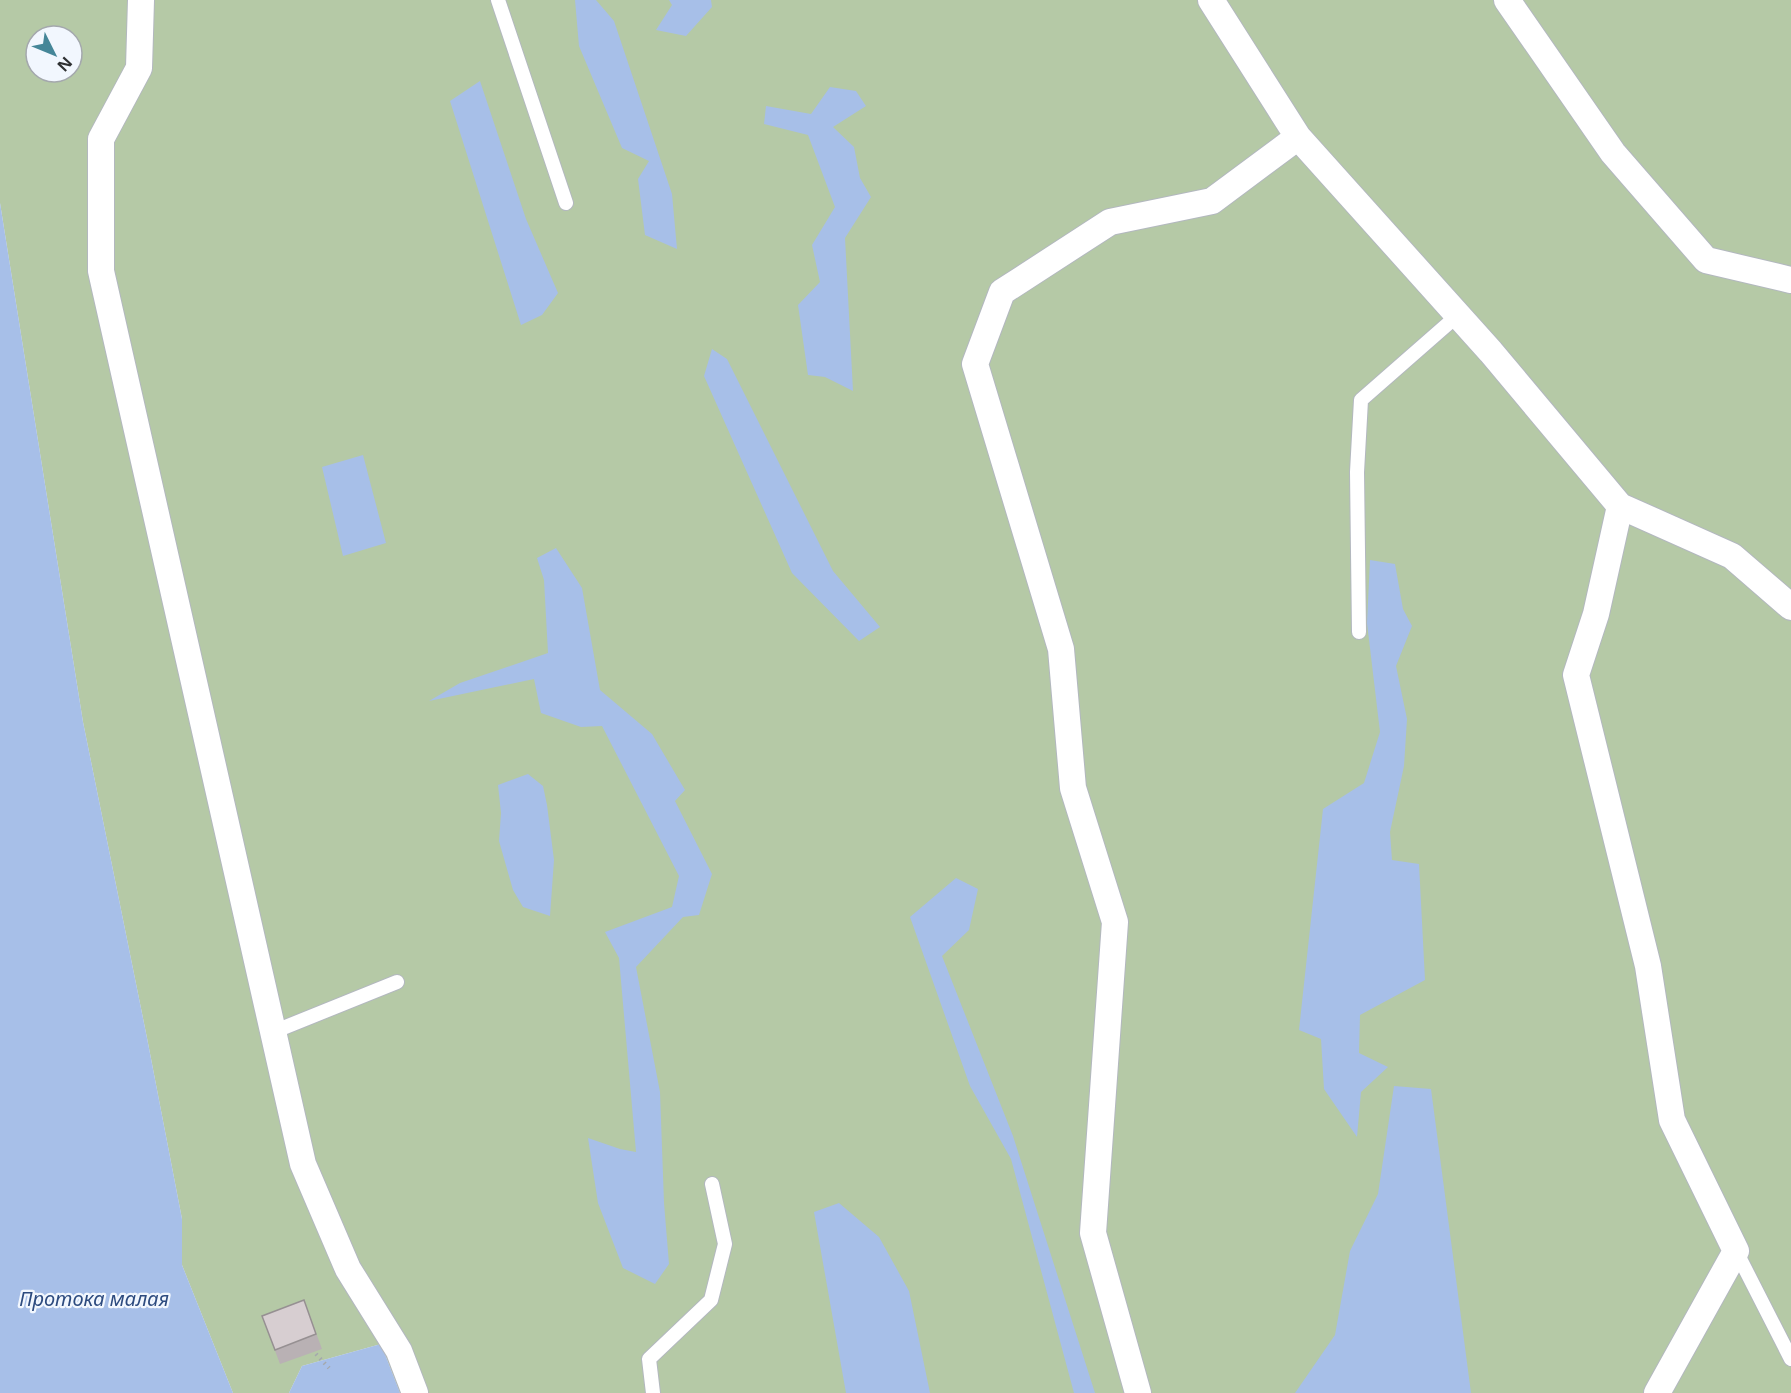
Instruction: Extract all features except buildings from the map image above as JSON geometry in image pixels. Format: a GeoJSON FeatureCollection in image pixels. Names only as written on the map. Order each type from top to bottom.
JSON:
{"type":"FeatureCollection","features":[{"type":"Feature","properties":{"kind":"street"},"geometry":{"type":"LineString","coordinates":[[141,0],[139,68],[100,139],[101,271],[303,1164],[348,1269],[399,1351],[415,1393]]}},
{"type":"Feature","properties":{"kind":"street"},"geometry":{"type":"LineString","coordinates":[[1211,0],[1298,137],[1458,315],[1620,506],[1732,556],[1791,607]]}},
{"type":"Feature","properties":{"kind":"street"},"geometry":{"type":"LineString","coordinates":[[1507,0],[1613,153],[1706,260],[1791,280]]}},
{"type":"Feature","properties":{"kind":"street"},"geometry":{"type":"LineString","coordinates":[[1138,1393],[1092,1233],[1115,922],[1073,788],[1061,649],[975,364],[1002,292],[1110,222],[1212,201],[1298,137]]}},
{"type":"Feature","properties":{"kind":"street"},"geometry":{"type":"LineString","coordinates":[[1620,506],[1596,614],[1576,675],[1648,966],[1672,1120],[1736,1251],[1657,1393]]}},
{"type":"Feature","properties":{"kind":"lane"},"geometry":{"type":"LineString","coordinates":[[498,0],[566,203]]}},
{"type":"Feature","properties":{"kind":"lane"},"geometry":{"type":"LineString","coordinates":[[1359,632],[1357,472],[1361,400],[1458,315]]}},
{"type":"Feature","properties":{"kind":"lane"},"geometry":{"type":"LineString","coordinates":[[273,1032],[397,982]]}},
{"type":"Feature","properties":{"kind":"lane"},"geometry":{"type":"LineString","coordinates":[[653,1393],[649,1359],[711,1300],[725,1244],[712,1184]]}},
{"type":"Feature","properties":{"kind":"lane"},"geometry":{"type":"LineString","coordinates":[[1736,1251],[1791,1359]]}},
{"type":"Feature","properties":{"kind":"path"},"geometry":{"type":"LineString","coordinates":[[316,1354],[329,1368]]}},
{"type":"Feature","properties":{"kind":"green space"},"geometry":{"type":"Polygon","coordinates":[[[0,0],[1791,0],[1791,1393],[400,1393],[381,1344],[302,1366],[289,1393],[233,1393],[182,1265],[182,1219],[83,722],[0,203],[0,0]]]}},
{"type":"Feature","properties":{"kind":"water"},"geometry":{"type":"Polygon","coordinates":[[[575,0],[596,0],[614,21],[672,194],[677,249],[645,235],[638,179],[649,161],[622,148],[579,46],[575,0]]]}},
{"type":"Feature","properties":{"kind":"water"},"geometry":{"type":"Polygon","coordinates":[[[669,0],[711,0],[712,7],[686,36],[656,30],[672,5],[669,0]]]}},
{"type":"Feature","properties":{"kind":"water"},"geometry":{"type":"Polygon","coordinates":[[[480,81],[526,219],[558,293],[542,315],[521,325],[450,101],[480,81]]]}},
{"type":"Feature","properties":{"kind":"water"},"geometry":{"type":"Polygon","coordinates":[[[830,87],[856,91],[866,106],[833,127],[854,147],[860,178],[871,197],[845,238],[853,391],[825,377],[808,375],[798,305],[820,282],[812,245],[835,207],[808,135],[764,124],[766,106],[811,114],[830,87]]]}},
{"type":"Feature","properties":{"kind":"water","name":"Протока малая"},"geometry":{"type":"Polygon","coordinates":[[[0,203],[83,722],[182,1219],[182,1265],[233,1393],[0,1393],[0,203]]]}},
{"type":"Feature","properties":{"kind":"water"},"geometry":{"type":"Polygon","coordinates":[[[712,349],[727,359],[833,571],[880,627],[859,641],[792,573],[704,376],[712,349]]]}},
{"type":"Feature","properties":{"kind":"water"},"geometry":{"type":"Polygon","coordinates":[[[363,455],[386,543],[343,556],[322,467],[363,455]]]}},
{"type":"Feature","properties":{"kind":"water"},"geometry":{"type":"Polygon","coordinates":[[[556,548],[582,588],[600,690],[652,734],[685,790],[675,801],[712,874],[699,915],[683,917],[636,967],[660,1092],[664,1203],[669,1264],[655,1284],[623,1268],[598,1203],[588,1138],[636,1152],[619,958],[605,932],[672,907],[679,876],[602,726],[581,727],[541,713],[534,679],[429,701],[460,683],[548,653],[544,580],[537,558],[556,548]]]}},
{"type":"Feature","properties":{"kind":"water"},"geometry":{"type":"Polygon","coordinates":[[[1370,560],[1395,564],[1403,609],[1412,626],[1396,666],[1407,719],[1404,766],[1390,832],[1392,860],[1419,864],[1425,980],[1360,1015],[1359,1053],[1388,1067],[1361,1092],[1357,1137],[1324,1089],[1321,1039],[1299,1030],[1323,809],[1364,783],[1380,732],[1367,623],[1370,560]]]}},
{"type":"Feature","properties":{"kind":"water"},"geometry":{"type":"Polygon","coordinates":[[[528,774],[543,786],[547,805],[554,860],[550,916],[523,907],[513,890],[499,841],[501,813],[498,785],[528,774]]]}},
{"type":"Feature","properties":{"kind":"water"},"geometry":{"type":"Polygon","coordinates":[[[956,878],[978,889],[969,930],[942,956],[1013,1136],[1095,1393],[1074,1393],[1011,1159],[970,1086],[910,917],[956,878]]]}},
{"type":"Feature","properties":{"kind":"water"},"geometry":{"type":"Polygon","coordinates":[[[1394,1086],[1431,1089],[1471,1393],[1295,1393],[1335,1335],[1350,1251],[1378,1194],[1394,1086]]]}},
{"type":"Feature","properties":{"kind":"water"},"geometry":{"type":"Polygon","coordinates":[[[839,1203],[879,1237],[909,1291],[930,1393],[846,1393],[814,1212],[839,1203]]]}},
{"type":"Feature","properties":{"kind":"water"},"geometry":{"type":"Polygon","coordinates":[[[381,1344],[400,1393],[289,1393],[302,1366],[381,1344]]]}}]}
